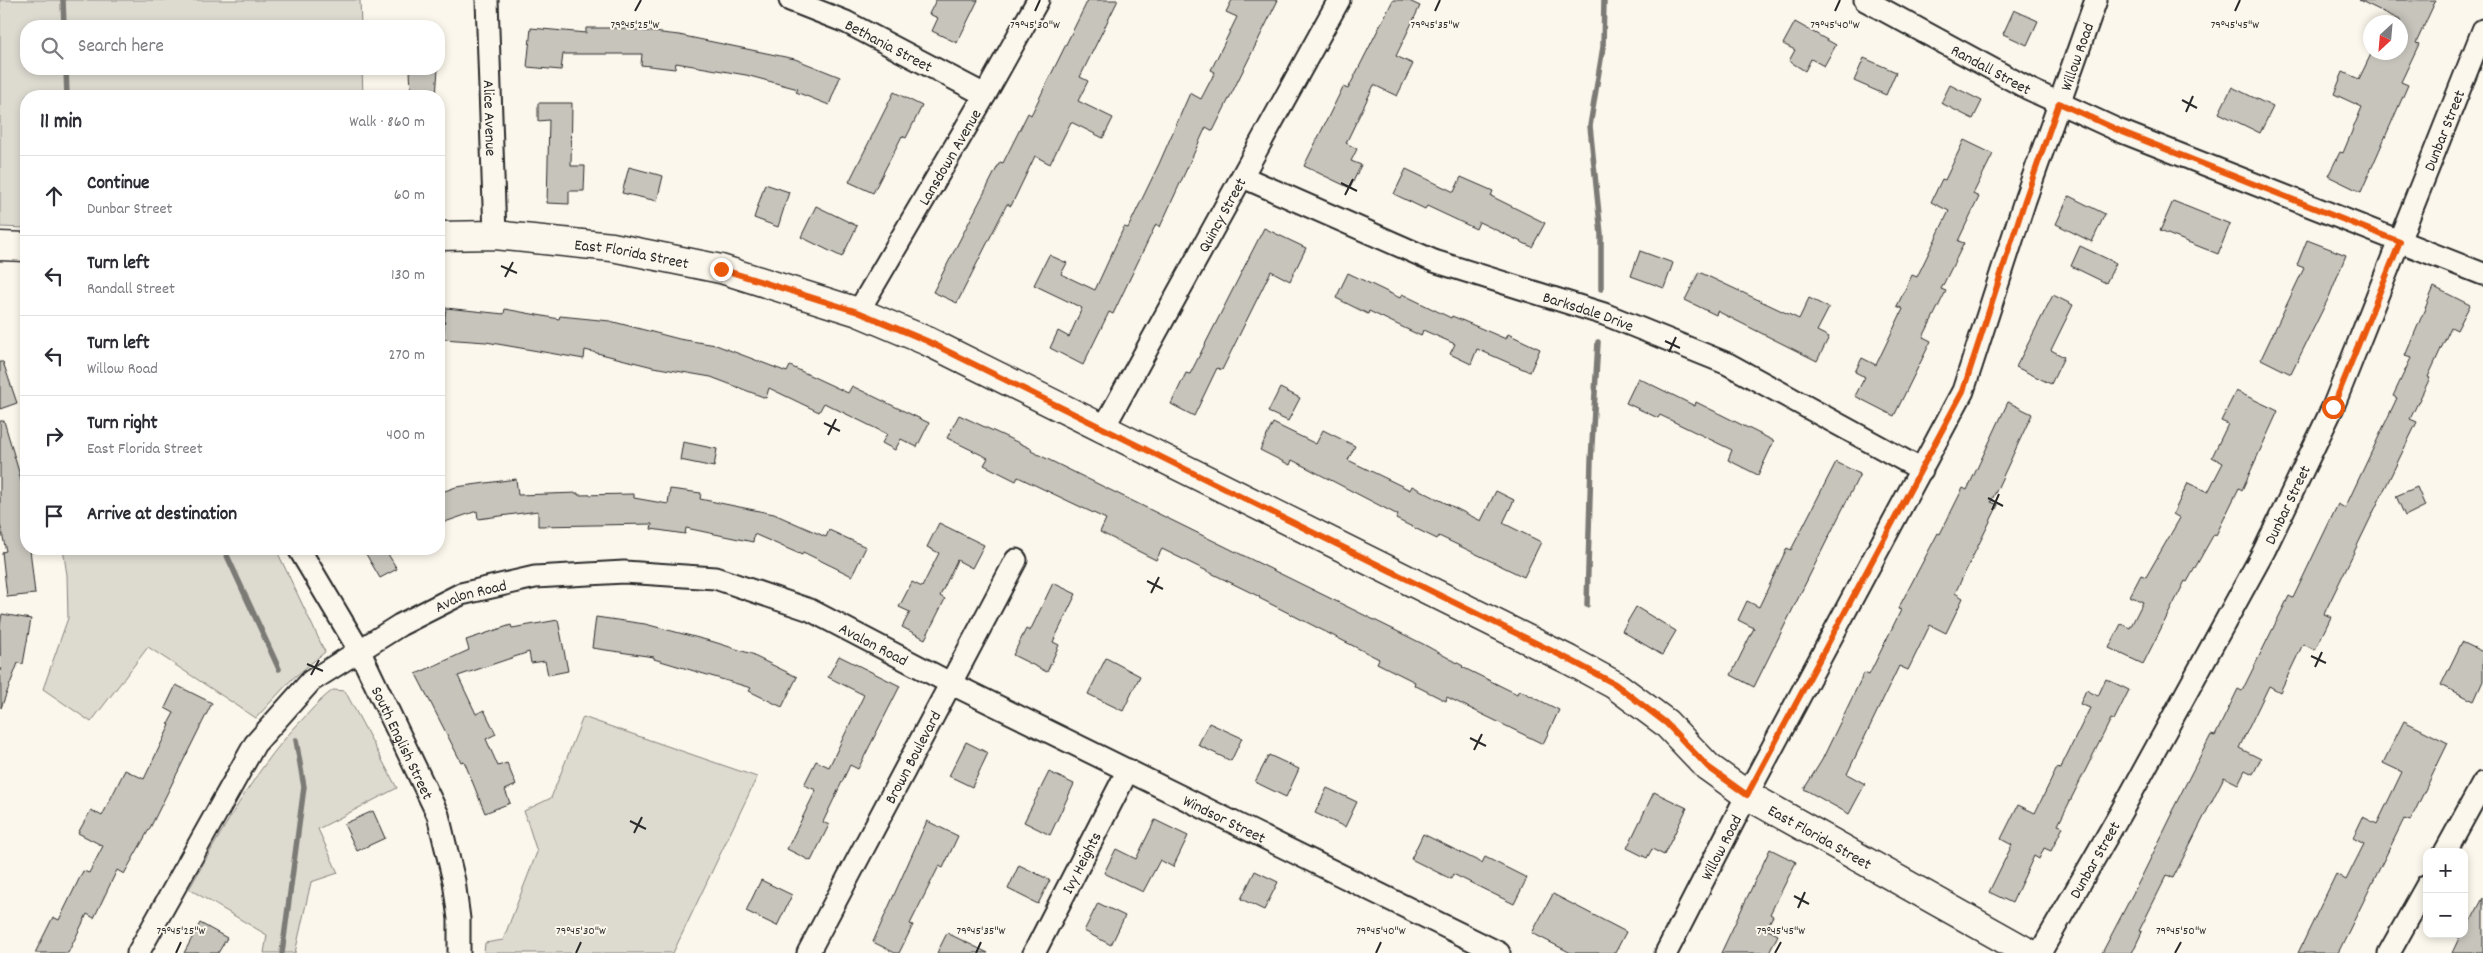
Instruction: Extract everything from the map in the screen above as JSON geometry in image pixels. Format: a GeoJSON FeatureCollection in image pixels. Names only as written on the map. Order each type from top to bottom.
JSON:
{"type":"FeatureCollection","features":[{"type":"Feature","properties":{"kind":"main road","name":"East Florida Street"},"geometry":{"type":"LineString","coordinates":[[445,236],[496,235],[612,247],[721,269],[858,312],[927,341],[1615,684],[1666,723],[1708,767],[1747,795],[2029,953]]}},
{"type":"Feature","properties":{"kind":"main road"},"geometry":{"type":"LineString","coordinates":[[0,246],[20,247]]}},
{"type":"Feature","properties":{"kind":"street","name":"Alice Avenue"},"geometry":{"type":"LineString","coordinates":[[487,0],[496,235]]}},
{"type":"Feature","properties":{"kind":"street","name":"Bethania Street"},"geometry":{"type":"LineString","coordinates":[[790,0],[846,22],[985,96]]}},
{"type":"Feature","properties":{"kind":"street","name":"Lansdown Avenue"},"geometry":{"type":"LineString","coordinates":[[858,312],[985,96],[1038,0]]}},
{"type":"Feature","properties":{"kind":"street","name":"Quincy Street"},"geometry":{"type":"LineString","coordinates":[[1103,429],[1339,0]]}},
{"type":"Feature","properties":{"kind":"street","name":"Randall Street"},"geometry":{"type":"LineString","coordinates":[[1865,0],[2029,89],[2120,131],[2483,274]]}},
{"type":"Feature","properties":{"kind":"street","name":"Willow Road"},"geometry":{"type":"LineString","coordinates":[[1666,953],[1747,795],[1963,391],[2025,200],[2096,0]]}},
{"type":"Feature","properties":{"kind":"street","name":"Dunbar Street"},"geometry":{"type":"LineString","coordinates":[[2040,953],[2121,812],[2264,551],[2333,407],[2483,30]]}},
{"type":"Feature","properties":{"kind":"street","name":"Barksdale Drive"},"geometry":{"type":"LineString","coordinates":[[1243,177],[1434,261],[1604,314],[1728,364],[1922,470]]}},
{"type":"Feature","properties":{"kind":"street","name":"South English Street"},"geometry":{"type":"LineString","coordinates":[[303,555],[358,650],[438,815],[454,881],[459,953]]}},
{"type":"Feature","properties":{"kind":"street","name":"Brown Boulevard"},"geometry":{"type":"LineString","coordinates":[[811,952],[1016,560]]}},
{"type":"Feature","properties":{"kind":"street","name":"Avalon Road"},"geometry":{"type":"LineString","coordinates":[[138,953],[256,744],[312,681],[358,650],[462,594],[536,577],[624,572],[715,578],[810,610],[950,683]]}},
{"type":"Feature","properties":{"kind":"street","name":"Windsor Street"},"geometry":{"type":"LineString","coordinates":[[950,683],[1499,953]]}},
{"type":"Feature","properties":{"kind":"street","name":"Ivy Heights"},"geometry":{"type":"LineString","coordinates":[[1034,953],[1128,770]]}},
{"type":"Feature","properties":{"kind":"street"},"geometry":{"type":"LineString","coordinates":[[2447,848],[2483,783]]}},
{"type":"Feature","properties":{"kind":"street"},"geometry":{"type":"LineString","coordinates":[[2389,953],[2423,892]]}},
{"type":"Feature","properties":{"kind":"shaded area"},"geometry":{"type":"Polygon","coordinates":[[[0,0],[360,0],[361,20],[20,20],[20,75],[362,75],[363,90],[20,90],[20,228],[0,227],[0,0]]]}},
{"type":"Feature","properties":{"kind":"shaded area"},"geometry":{"type":"Polygon","coordinates":[[[64,555],[279,555],[325,652],[292,679],[256,718],[148,647],[91,722],[43,689],[68,618],[67,575],[64,555]]]}},
{"type":"Feature","properties":{"kind":"shaded area"},"geometry":{"type":"Polygon","coordinates":[[[333,690],[345,691],[397,788],[318,829],[338,873],[311,882],[295,953],[264,953],[267,935],[189,889],[238,804],[266,763],[297,725],[333,690]]]}},
{"type":"Feature","properties":{"kind":"shaded area"},"geometry":{"type":"Polygon","coordinates":[[[583,717],[757,777],[673,953],[484,953],[485,943],[503,940],[537,852],[524,811],[551,798],[583,717]]]}},
{"type":"Feature","properties":{"kind":"building"},"geometry":{"type":"Polygon","coordinates":[[[936,0],[978,0],[957,43],[932,31],[938,18],[929,14],[936,0]]]}},
{"type":"Feature","properties":{"kind":"building"},"geometry":{"type":"Polygon","coordinates":[[[1088,0],[1118,0],[1080,77],[1088,81],[1078,101],[1113,118],[1103,138],[1071,122],[1050,164],[1035,156],[1011,206],[1007,204],[957,303],[933,292],[1000,162],[1003,163],[1028,113],[1031,115],[1088,0]]]}},
{"type":"Feature","properties":{"kind":"building"},"geometry":{"type":"Polygon","coordinates":[[[1232,0],[1278,0],[1213,131],[1206,127],[1160,227],[1156,224],[1113,314],[1109,312],[1083,365],[1050,348],[1058,331],[1069,337],[1082,308],[1034,285],[1049,255],[1067,263],[1061,274],[1095,290],[1124,227],[1128,228],[1159,164],[1190,93],[1201,99],[1215,72],[1211,70],[1237,17],[1226,12],[1232,0]]]}},
{"type":"Feature","properties":{"kind":"building"},"geometry":{"type":"Polygon","coordinates":[[[1393,0],[1407,0],[1420,6],[1396,56],[1413,64],[1397,96],[1374,85],[1346,143],[1357,149],[1351,161],[1361,165],[1350,188],[1304,166],[1343,87],[1348,89],[1393,0]]]}},
{"type":"Feature","properties":{"kind":"building"},"geometry":{"type":"Polygon","coordinates":[[[2359,0],[2436,0],[2416,43],[2419,44],[2401,82],[2408,85],[2361,192],[2328,176],[2340,152],[2343,153],[2362,107],[2334,94],[2343,72],[2359,79],[2368,60],[2408,60],[2408,15],[2390,15],[2359,0]]]}},
{"type":"Feature","properties":{"kind":"building"},"geometry":{"type":"Polygon","coordinates":[[[2014,10],[2038,21],[2027,45],[2003,34],[2014,10]]]}},
{"type":"Feature","properties":{"kind":"building"},"geometry":{"type":"Polygon","coordinates":[[[1795,22],[1836,45],[1824,66],[1811,59],[1805,71],[1789,61],[1795,50],[1783,44],[1795,22]]]}},
{"type":"Feature","properties":{"kind":"building"},"geometry":{"type":"Polygon","coordinates":[[[531,28],[586,33],[586,28],[619,28],[679,35],[795,59],[840,77],[829,105],[796,92],[798,89],[746,75],[676,63],[675,69],[641,65],[642,54],[563,54],[561,70],[527,67],[531,28]]]}},
{"type":"Feature","properties":{"kind":"building"},"geometry":{"type":"Polygon","coordinates":[[[1864,58],[1896,72],[1886,95],[1854,81],[1864,58]]]}},
{"type":"Feature","properties":{"kind":"building"},"geometry":{"type":"Polygon","coordinates":[[[410,75],[438,75],[436,90],[411,90],[410,75]]]}},
{"type":"Feature","properties":{"kind":"building"},"geometry":{"type":"Polygon","coordinates":[[[1950,85],[1982,101],[1973,119],[1941,103],[1950,85]]]}},
{"type":"Feature","properties":{"kind":"building"},"geometry":{"type":"Polygon","coordinates":[[[2232,87],[2273,107],[2260,133],[2219,113],[2232,87]]]}},
{"type":"Feature","properties":{"kind":"building"},"geometry":{"type":"Polygon","coordinates":[[[894,92],[922,106],[906,138],[902,136],[873,193],[849,182],[894,92]]]}},
{"type":"Feature","properties":{"kind":"building"},"geometry":{"type":"Polygon","coordinates":[[[538,103],[572,103],[571,166],[585,166],[584,191],[569,191],[569,204],[547,203],[549,120],[538,121],[538,103]]]}},
{"type":"Feature","properties":{"kind":"building"},"geometry":{"type":"Polygon","coordinates":[[[1964,140],[1993,154],[1973,194],[1979,197],[1958,241],[1964,243],[1941,289],[1946,291],[1923,337],[1931,341],[1894,416],[1855,396],[1865,377],[1855,372],[1862,358],[1876,365],[1903,309],[1897,306],[1912,275],[1917,277],[1949,211],[1931,202],[1942,179],[1945,180],[1964,140]]]}},
{"type":"Feature","properties":{"kind":"building"},"geometry":{"type":"Polygon","coordinates":[[[629,167],[663,176],[657,201],[622,193],[629,167]]]}},
{"type":"Feature","properties":{"kind":"building"},"geometry":{"type":"Polygon","coordinates":[[[1406,169],[1454,192],[1461,177],[1493,191],[1491,196],[1545,223],[1532,247],[1479,222],[1476,229],[1427,206],[1425,209],[1394,194],[1406,169]]]}},
{"type":"Feature","properties":{"kind":"building"},"geometry":{"type":"Polygon","coordinates":[[[765,184],[789,192],[778,227],[754,218],[765,184]]]}},
{"type":"Feature","properties":{"kind":"building"},"geometry":{"type":"Polygon","coordinates":[[[2069,196],[2105,214],[2092,242],[2056,224],[2069,196]]]}},
{"type":"Feature","properties":{"kind":"building"},"geometry":{"type":"Polygon","coordinates":[[[2173,201],[2230,224],[2218,254],[2160,231],[2173,201]]]}},
{"type":"Feature","properties":{"kind":"building"},"geometry":{"type":"Polygon","coordinates":[[[816,206],[857,226],[842,257],[801,237],[816,206]]]}},
{"type":"Feature","properties":{"kind":"building"},"geometry":{"type":"Polygon","coordinates":[[[1264,228],[1306,248],[1290,281],[1271,271],[1222,370],[1217,368],[1194,416],[1171,404],[1186,373],[1190,374],[1264,228]]]}},
{"type":"Feature","properties":{"kind":"building"},"geometry":{"type":"Polygon","coordinates":[[[2307,240],[2346,255],[2329,297],[2291,374],[2261,359],[2304,268],[2297,265],[2307,240]]]}},
{"type":"Feature","properties":{"kind":"building"},"geometry":{"type":"Polygon","coordinates":[[[2080,246],[2116,263],[2106,283],[2071,266],[2080,246]]]}},
{"type":"Feature","properties":{"kind":"building"},"geometry":{"type":"Polygon","coordinates":[[[1640,251],[1673,263],[1664,288],[1631,276],[1640,251]]]}},
{"type":"Feature","properties":{"kind":"building"},"geometry":{"type":"Polygon","coordinates":[[[1699,272],[1799,319],[1809,298],[1829,308],[1817,331],[1829,337],[1817,361],[1717,311],[1716,315],[1685,300],[1699,272]]]}},
{"type":"Feature","properties":{"kind":"building"},"geometry":{"type":"Polygon","coordinates":[[[1348,273],[1400,298],[1402,294],[1451,318],[1452,316],[1506,339],[1508,334],[1540,349],[1530,372],[1477,349],[1471,364],[1450,354],[1455,344],[1423,330],[1421,336],[1369,311],[1368,314],[1336,298],[1348,273]]]}},
{"type":"Feature","properties":{"kind":"building"},"geometry":{"type":"Polygon","coordinates":[[[2434,287],[2470,305],[2457,330],[2451,327],[2428,377],[2430,378],[2410,419],[2417,422],[2324,614],[2331,617],[2315,650],[2303,644],[2280,692],[2269,686],[2239,748],[2261,759],[2253,774],[2245,770],[2238,784],[2224,777],[2173,878],[2167,875],[2139,931],[2142,932],[2132,953],[2102,953],[2211,735],[2215,736],[2238,689],[2242,691],[2289,596],[2293,598],[2338,504],[2345,508],[2397,398],[2393,396],[2411,358],[2405,356],[2434,287]]]}},
{"type":"Feature","properties":{"kind":"building"},"geometry":{"type":"Polygon","coordinates":[[[2053,295],[2073,305],[2051,350],[2064,357],[2051,384],[2016,367],[2053,295]]]}},
{"type":"Feature","properties":{"kind":"building"},"geometry":{"type":"Polygon","coordinates":[[[446,308],[504,314],[505,309],[559,319],[560,316],[610,321],[679,339],[716,345],[787,372],[790,366],[848,393],[852,386],[929,423],[917,447],[901,439],[895,450],[882,443],[887,434],[824,403],[819,412],[769,388],[766,398],[711,377],[653,367],[585,350],[584,359],[486,342],[445,339],[446,308]]]}},
{"type":"Feature","properties":{"kind":"building"},"geometry":{"type":"Polygon","coordinates":[[[0,362],[3,362],[17,403],[0,409],[0,362]]]}},
{"type":"Feature","properties":{"kind":"building"},"geometry":{"type":"Polygon","coordinates":[[[1638,378],[1695,406],[1696,402],[1774,441],[1758,475],[1728,460],[1732,450],[1660,415],[1658,418],[1626,403],[1638,378]]]}},
{"type":"Feature","properties":{"kind":"building"},"geometry":{"type":"Polygon","coordinates":[[[1280,388],[1300,398],[1288,421],[1268,412],[1280,388]]]}},
{"type":"Feature","properties":{"kind":"building"},"geometry":{"type":"Polygon","coordinates":[[[2236,391],[2278,411],[2242,490],[2239,488],[2216,535],[2214,534],[2187,582],[2185,581],[2143,664],[2109,648],[2121,624],[2130,628],[2143,602],[2130,596],[2141,575],[2146,577],[2180,518],[2173,514],[2188,483],[2208,492],[2223,463],[2212,457],[2228,424],[2221,421],[2236,391]]]}},
{"type":"Feature","properties":{"kind":"building"},"geometry":{"type":"Polygon","coordinates":[[[2008,402],[2032,414],[1991,502],[1998,505],[1955,593],[1963,598],[1946,633],[1930,625],[1908,670],[1899,666],[1847,774],[1865,784],[1849,814],[1804,789],[1822,760],[1864,673],[1869,675],[1901,610],[1898,609],[1938,533],[1940,534],[1963,488],[1967,490],[2008,402]]]}},
{"type":"Feature","properties":{"kind":"building"},"geometry":{"type":"Polygon","coordinates":[[[959,415],[1032,449],[1031,451],[1423,644],[1462,667],[1517,694],[1519,690],[1559,710],[1543,744],[1447,697],[1446,701],[1414,685],[1415,682],[1377,663],[1379,659],[1162,549],[1156,560],[1100,532],[1106,519],[1018,477],[1016,481],[984,465],[988,458],[947,438],[959,415]]]}},
{"type":"Feature","properties":{"kind":"building"},"geometry":{"type":"Polygon","coordinates":[[[0,421],[4,421],[20,477],[20,555],[31,555],[35,594],[7,597],[2,552],[6,551],[0,524],[0,421]]]}},
{"type":"Feature","properties":{"kind":"building"},"geometry":{"type":"Polygon","coordinates":[[[1273,423],[1316,444],[1323,430],[1355,446],[1348,460],[1410,490],[1412,486],[1481,521],[1496,491],[1514,500],[1503,523],[1541,542],[1524,577],[1439,536],[1437,539],[1396,519],[1398,515],[1292,460],[1290,465],[1260,450],[1273,423]]]}},
{"type":"Feature","properties":{"kind":"building"},"geometry":{"type":"Polygon","coordinates":[[[683,442],[717,449],[714,467],[680,460],[683,442]]]}},
{"type":"Feature","properties":{"kind":"building"},"geometry":{"type":"Polygon","coordinates":[[[1836,462],[1860,474],[1754,687],[1731,675],[1754,628],[1738,620],[1747,601],[1759,607],[1787,548],[1791,550],[1836,462]]]}},
{"type":"Feature","properties":{"kind":"building"},"geometry":{"type":"Polygon","coordinates":[[[516,479],[518,495],[634,494],[634,498],[668,504],[670,489],[701,493],[700,499],[774,514],[826,537],[829,530],[866,547],[852,576],[803,552],[802,555],[754,534],[753,542],[686,528],[685,534],[651,529],[652,524],[538,526],[538,511],[478,519],[477,511],[445,522],[445,491],[456,487],[516,479]]]}},
{"type":"Feature","properties":{"kind":"building"},"geometry":{"type":"Polygon","coordinates":[[[2417,487],[2425,506],[2405,516],[2396,496],[2417,487]]]}},
{"type":"Feature","properties":{"kind":"building"},"geometry":{"type":"Polygon","coordinates":[[[939,523],[984,545],[972,568],[957,560],[940,596],[945,599],[925,639],[902,627],[910,612],[899,607],[912,582],[922,587],[939,553],[927,547],[939,523]]]}},
{"type":"Feature","properties":{"kind":"building"},"geometry":{"type":"Polygon","coordinates":[[[367,555],[389,555],[397,569],[380,578],[367,555]]]}},
{"type":"Feature","properties":{"kind":"building"},"geometry":{"type":"Polygon","coordinates":[[[1053,583],[1076,594],[1053,642],[1059,645],[1047,672],[1013,655],[1026,629],[1030,631],[1053,583]]]}},
{"type":"Feature","properties":{"kind":"building"},"geometry":{"type":"Polygon","coordinates":[[[1636,607],[1676,631],[1662,655],[1622,631],[1636,607]]]}},
{"type":"Feature","properties":{"kind":"building"},"geometry":{"type":"Polygon","coordinates":[[[2,614],[31,619],[23,664],[18,663],[1,708],[0,626],[2,614]]]}},
{"type":"Feature","properties":{"kind":"building"},"geometry":{"type":"Polygon","coordinates":[[[596,617],[645,624],[714,642],[755,655],[797,677],[782,707],[749,691],[751,688],[654,659],[654,657],[592,648],[596,617]]]}},
{"type":"Feature","properties":{"kind":"building"},"geometry":{"type":"Polygon","coordinates":[[[558,620],[568,671],[548,675],[545,661],[531,663],[529,652],[458,676],[476,714],[484,710],[496,734],[486,739],[498,766],[507,763],[516,785],[505,790],[510,803],[485,813],[464,761],[461,762],[416,674],[469,650],[466,640],[511,625],[512,628],[558,620]]]}},
{"type":"Feature","properties":{"kind":"building"},"geometry":{"type":"Polygon","coordinates":[[[2462,642],[2483,652],[2483,681],[2474,701],[2441,685],[2462,642]]]}},
{"type":"Feature","properties":{"kind":"building"},"geometry":{"type":"Polygon","coordinates":[[[839,656],[900,686],[858,769],[850,765],[823,822],[829,825],[811,861],[787,849],[816,790],[804,785],[816,761],[829,767],[864,695],[828,677],[839,656]]]}},
{"type":"Feature","properties":{"kind":"building"},"geometry":{"type":"Polygon","coordinates":[[[1106,658],[1140,676],[1123,711],[1088,694],[1106,658]]]}},
{"type":"Feature","properties":{"kind":"building"},"geometry":{"type":"Polygon","coordinates":[[[2106,679],[2129,690],[2114,720],[2111,719],[2058,825],[2063,827],[2051,851],[2044,848],[2039,859],[2034,856],[2012,903],[1989,892],[2012,845],[2001,839],[2018,805],[2035,813],[2057,768],[2060,769],[2090,708],[2080,704],[2086,690],[2098,696],[2106,679]]]}},
{"type":"Feature","properties":{"kind":"building"},"geometry":{"type":"Polygon","coordinates":[[[176,685],[212,703],[151,826],[124,874],[117,870],[94,918],[87,914],[68,953],[35,953],[53,917],[59,920],[83,871],[89,873],[103,846],[78,833],[91,810],[102,816],[125,770],[144,779],[170,725],[168,724],[174,713],[165,708],[176,685]]]}},
{"type":"Feature","properties":{"kind":"building"},"geometry":{"type":"Polygon","coordinates":[[[2404,721],[2448,743],[2410,821],[2404,819],[2338,953],[2298,953],[2336,874],[2346,880],[2364,844],[2353,838],[2363,817],[2377,824],[2402,772],[2383,763],[2404,721]]]}},
{"type":"Feature","properties":{"kind":"building"},"geometry":{"type":"Polygon","coordinates":[[[1209,723],[1242,738],[1231,761],[1198,745],[1209,723]]]}},
{"type":"Feature","properties":{"kind":"building"},"geometry":{"type":"Polygon","coordinates":[[[966,742],[988,753],[972,787],[949,776],[966,742]]]}},
{"type":"Feature","properties":{"kind":"building"},"geometry":{"type":"Polygon","coordinates":[[[1269,755],[1299,769],[1286,797],[1255,782],[1269,755]]]}},
{"type":"Feature","properties":{"kind":"building"},"geometry":{"type":"Polygon","coordinates":[[[1049,772],[1074,784],[1050,835],[1024,822],[1049,772]]]}},
{"type":"Feature","properties":{"kind":"building"},"geometry":{"type":"Polygon","coordinates":[[[1327,788],[1357,802],[1345,827],[1315,813],[1327,788]]]}},
{"type":"Feature","properties":{"kind":"building"},"geometry":{"type":"Polygon","coordinates":[[[1654,792],[1687,808],[1664,855],[1652,849],[1647,858],[1627,848],[1654,792]]]}},
{"type":"Feature","properties":{"kind":"building"},"geometry":{"type":"Polygon","coordinates":[[[373,811],[385,838],[357,851],[344,824],[373,811]]]}},
{"type":"Feature","properties":{"kind":"building"},"geometry":{"type":"Polygon","coordinates":[[[1155,820],[1188,836],[1173,867],[1160,860],[1143,892],[1104,873],[1116,849],[1136,859],[1155,820]]]}},
{"type":"Feature","properties":{"kind":"building"},"geometry":{"type":"Polygon","coordinates":[[[927,821],[958,836],[943,868],[939,866],[910,924],[913,925],[899,953],[895,953],[873,942],[927,821]]]}},
{"type":"Feature","properties":{"kind":"building"},"geometry":{"type":"Polygon","coordinates":[[[1423,834],[1482,863],[1485,857],[1527,878],[1514,904],[1453,874],[1451,879],[1411,859],[1423,834]]]}},
{"type":"Feature","properties":{"kind":"building"},"geometry":{"type":"Polygon","coordinates":[[[1770,849],[1796,862],[1770,914],[1773,916],[1766,929],[1778,935],[1769,953],[1721,953],[1770,849]]]}},
{"type":"Feature","properties":{"kind":"building"},"geometry":{"type":"Polygon","coordinates":[[[1019,865],[1050,880],[1038,904],[1008,889],[1019,865]]]}},
{"type":"Feature","properties":{"kind":"building"},"geometry":{"type":"Polygon","coordinates":[[[1255,871],[1278,882],[1264,910],[1241,899],[1255,871]]]}},
{"type":"Feature","properties":{"kind":"building"},"geometry":{"type":"Polygon","coordinates":[[[761,880],[792,895],[777,926],[746,911],[761,880]]]}},
{"type":"Feature","properties":{"kind":"building"},"geometry":{"type":"Polygon","coordinates":[[[1553,894],[1626,932],[1615,953],[1571,953],[1532,933],[1553,894]]]}},
{"type":"Feature","properties":{"kind":"building"},"geometry":{"type":"Polygon","coordinates":[[[2483,898],[2483,953],[2452,953],[2459,938],[2468,938],[2468,926],[2483,898]]]}},
{"type":"Feature","properties":{"kind":"building"},"geometry":{"type":"Polygon","coordinates":[[[1098,903],[1125,916],[1111,945],[1084,931],[1098,903]]]}},
{"type":"Feature","properties":{"kind":"building"},"geometry":{"type":"Polygon","coordinates":[[[200,923],[227,938],[218,953],[184,953],[200,923]]]}},
{"type":"Feature","properties":{"kind":"building"},"geometry":{"type":"Polygon","coordinates":[[[947,933],[988,953],[937,953],[947,933]]]}},
{"type":"Feature","properties":{"kind":"waterway"},"geometry":{"type":"LineString","coordinates":[[63,0],[64,20]]}},
{"type":"Feature","properties":{"kind":"waterway"},"geometry":{"type":"LineString","coordinates":[[1601,289],[1601,234],[1590,126],[1603,47],[1604,0]]}},
{"type":"Feature","properties":{"kind":"waterway"},"geometry":{"type":"LineString","coordinates":[[66,75],[67,90]]}},
{"type":"Feature","properties":{"kind":"waterway"},"geometry":{"type":"LineString","coordinates":[[1587,605],[1591,461],[1598,342]]}},
{"type":"Feature","properties":{"kind":"waterway"},"geometry":{"type":"LineString","coordinates":[[227,555],[279,669]]}},
{"type":"Feature","properties":{"kind":"waterway"},"geometry":{"type":"LineString","coordinates":[[282,953],[304,787],[296,740]]}},
{"type":"Feature","properties":{"kind":"route"},"geometry":{"type":"LineString","coordinates":[[721,269],[858,312],[927,341],[1570,660],[1615,684],[1666,723],[1708,767],[1747,795],[1963,391],[2025,200],[2059,103],[2120,131],[2400,242],[2333,407]]}}]}
